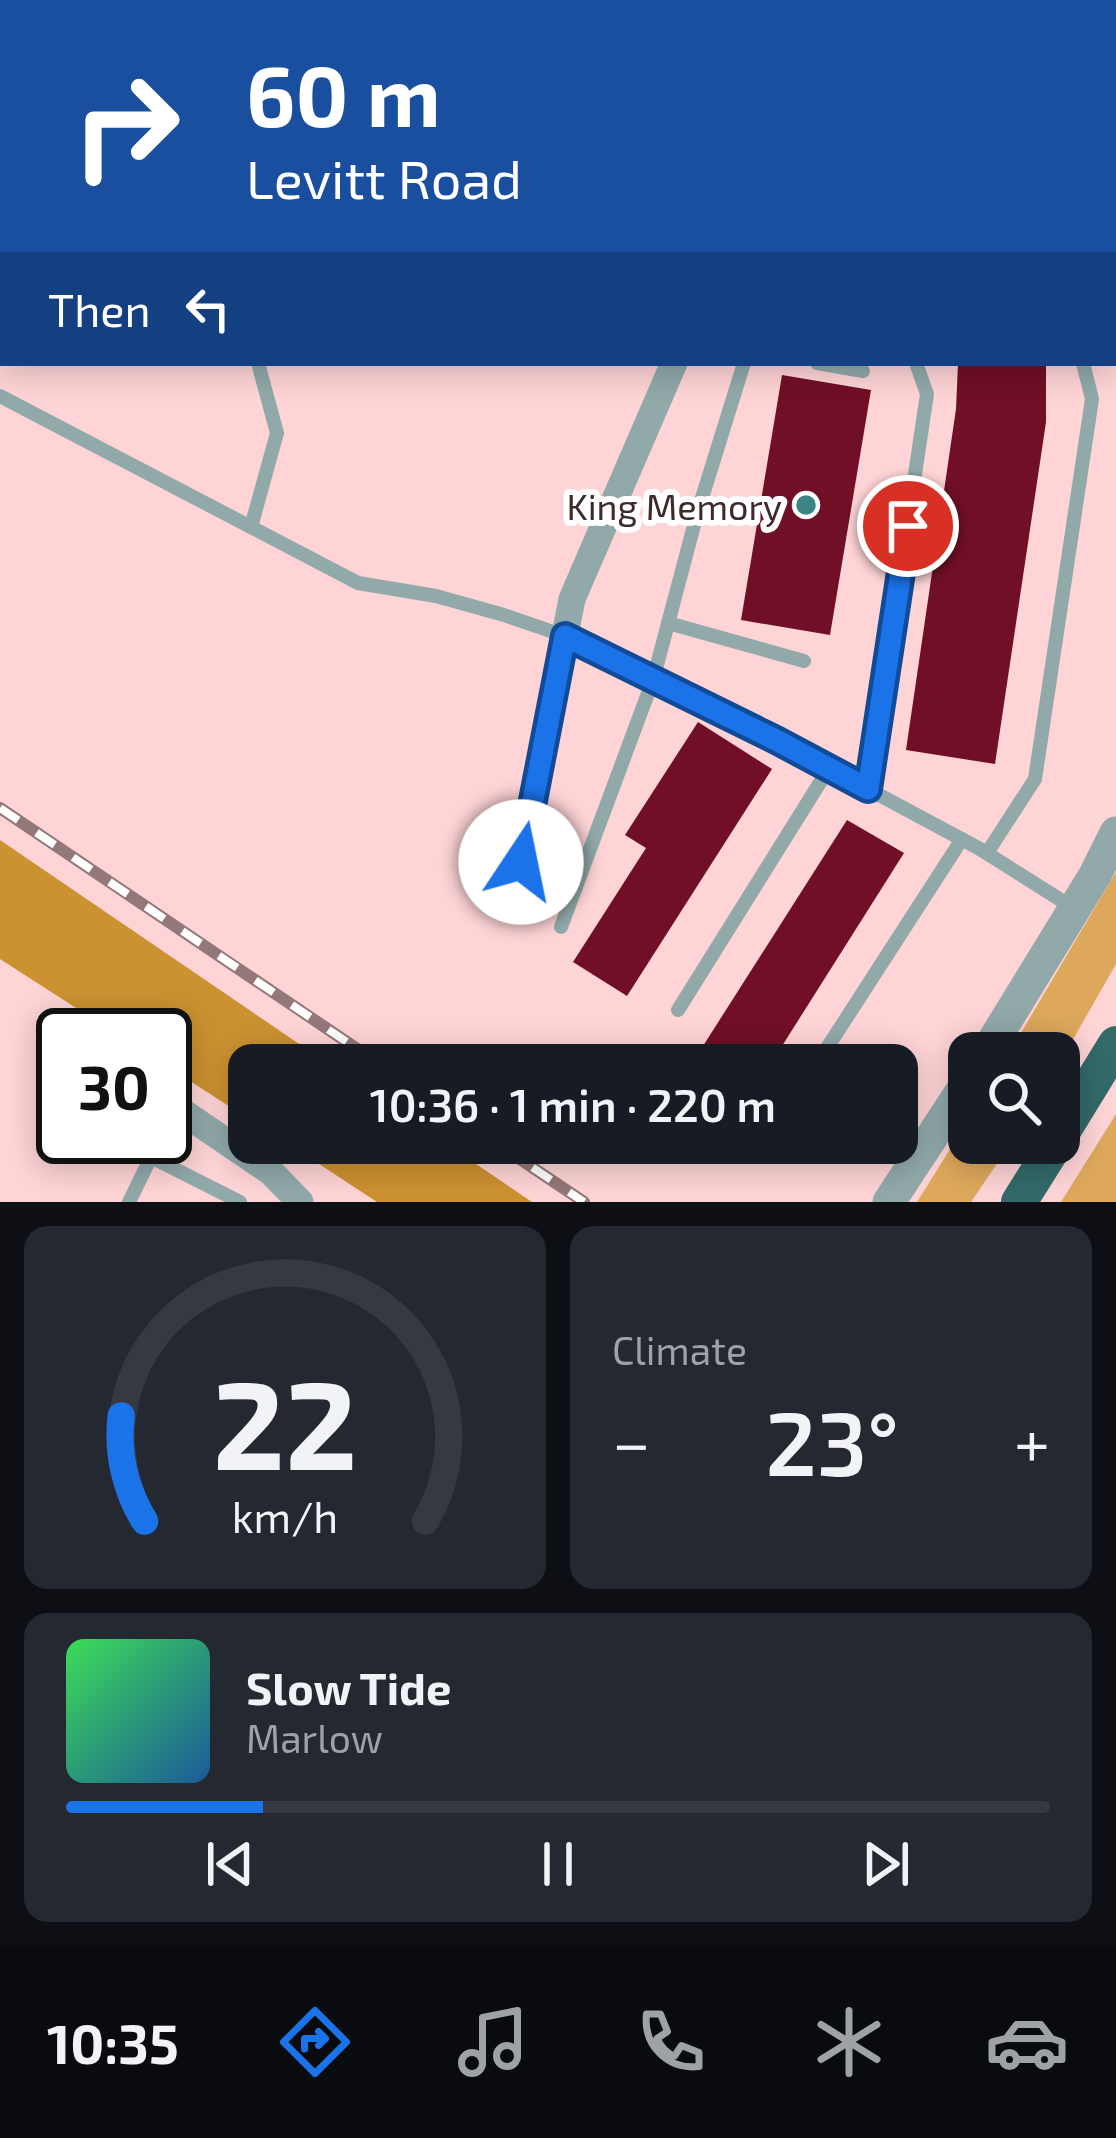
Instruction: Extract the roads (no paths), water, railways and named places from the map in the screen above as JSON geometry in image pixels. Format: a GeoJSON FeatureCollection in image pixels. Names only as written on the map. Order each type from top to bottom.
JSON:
{"type":"FeatureCollection","features":[{"type":"Feature","properties":{"kind":"highway"},"geometry":{"type":"LineString","coordinates":[[1080,1103],[1116,1044]]}},
{"type":"Feature","properties":{"kind":"highway"},"geometry":{"type":"LineString","coordinates":[[1019,1202],[1042,1164]]}},
{"type":"Feature","properties":{"kind":"street"},"geometry":{"type":"LineString","coordinates":[[521,862],[572,599],[673,366]]}},
{"type":"Feature","properties":{"kind":"street"},"geometry":{"type":"LineString","coordinates":[[999,1032],[1116,833]]}},
{"type":"Feature","properties":{"kind":"street"},"geometry":{"type":"LineString","coordinates":[[889,1202],[948,1111]]}},
{"type":"Feature","properties":{"kind":"street"},"geometry":{"type":"LineString","coordinates":[[192,1118],[271,1172],[300,1202]]}},
{"type":"Feature","properties":{"kind":"lane"},"geometry":{"type":"LineString","coordinates":[[251,527],[277,433],[259,366]]}},
{"type":"Feature","properties":{"kind":"lane"},"geometry":{"type":"LineString","coordinates":[[561,927],[653,680],[743,366]]}},
{"type":"Feature","properties":{"kind":"lane"},"geometry":{"type":"LineString","coordinates":[[834,366],[863,371]]}},
{"type":"Feature","properties":{"kind":"lane"},"geometry":{"type":"LineString","coordinates":[[868,789],[927,394],[917,366]]}},
{"type":"Feature","properties":{"kind":"lane"},"geometry":{"type":"LineString","coordinates":[[987,853],[1035,779],[1092,399],[1084,366]]}},
{"type":"Feature","properties":{"kind":"lane"},"geometry":{"type":"LineString","coordinates":[[0,396],[358,583],[436,596],[565,636],[962,839],[1075,909]]}},
{"type":"Feature","properties":{"kind":"lane"},"geometry":{"type":"LineString","coordinates":[[668,623],[804,661]]}},
{"type":"Feature","properties":{"kind":"lane"},"geometry":{"type":"LineString","coordinates":[[678,1010],[829,768]]}},
{"type":"Feature","properties":{"kind":"lane"},"geometry":{"type":"LineString","coordinates":[[830,1044],[962,839]]}},
{"type":"Feature","properties":{"kind":"lane"},"geometry":{"type":"LineString","coordinates":[[129,1202],[151,1157],[240,1202]]}},
{"type":"Feature","properties":{"kind":"railway"},"geometry":{"type":"LineString","coordinates":[[0,808],[350,1044]]}},
{"type":"Feature","properties":{"kind":"railway"},"geometry":{"type":"LineString","coordinates":[[527,1164],[584,1202]]}},
{"type":"Feature","properties":{"kind":"place","name":"King Memory"},"geometry":{"type":"Point","coordinates":[806,505]}}]}
